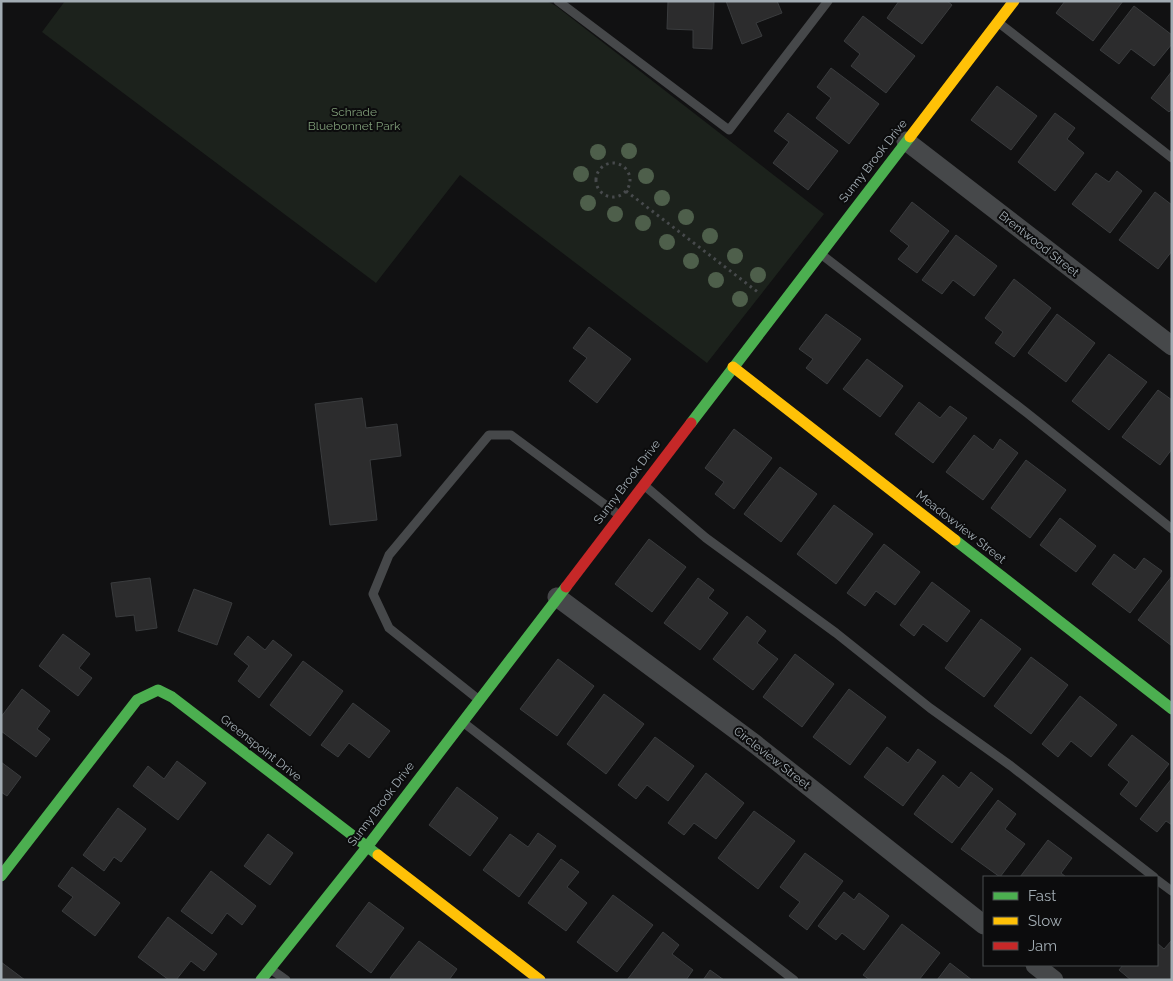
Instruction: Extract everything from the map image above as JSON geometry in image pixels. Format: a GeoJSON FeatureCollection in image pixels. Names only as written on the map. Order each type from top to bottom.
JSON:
{"type":"FeatureCollection","features":[{"type":"Feature","properties":{"kind":"street","name":"Sunny Brook Drive"},"geometry":{"type":"LineString","coordinates":[[261,980],[367,847],[1014,1]]}},
{"type":"Feature","properties":{"kind":"street","name":"Brentwood Street"},"geometry":{"type":"LineString","coordinates":[[906,141],[1172,346]]}},
{"type":"Feature","properties":{"kind":"street","name":"Meadowview Street"},"geometry":{"type":"LineString","coordinates":[[733,367],[1172,709]]}},
{"type":"Feature","properties":{"kind":"street","name":"Circleview Street"},"geometry":{"type":"LineString","coordinates":[[557,597],[755,744],[983,924]]}},
{"type":"Feature","properties":{"kind":"street","name":"Greenspoint Drive"},"geometry":{"type":"LineString","coordinates":[[1,876],[137,700],[158,690],[172,697],[540,980]]}},
{"type":"Feature","properties":{"kind":"street"},"geometry":{"type":"LineString","coordinates":[[1036,966],[1054,980]]}},
{"type":"Feature","properties":{"kind":"lane"},"geometry":{"type":"LineString","coordinates":[[558,1],[729,130],[828,1]]}},
{"type":"Feature","properties":{"kind":"lane"},"geometry":{"type":"LineString","coordinates":[[998,22],[1172,158]]}},
{"type":"Feature","properties":{"kind":"lane"},"geometry":{"type":"LineString","coordinates":[[820,253],[1172,528]]}},
{"type":"Feature","properties":{"kind":"lane"},"geometry":{"type":"LineString","coordinates":[[479,699],[389,628],[373,594],[390,555],[489,435],[511,435],[619,516]]}},
{"type":"Feature","properties":{"kind":"lane"},"geometry":{"type":"LineString","coordinates":[[643,484],[706,538],[836,633],[930,708],[1011,766],[1153,876]]}},
{"type":"Feature","properties":{"kind":"lane"},"geometry":{"type":"LineString","coordinates":[[462,722],[794,980]]}},
{"type":"Feature","properties":{"kind":"lane"},"geometry":{"type":"LineString","coordinates":[[1158,881],[1172,891]]}},
{"type":"Feature","properties":{"kind":"lane"},"geometry":{"type":"LineString","coordinates":[[270,968],[286,980]]}},
{"type":"Feature","properties":{"kind":"path"},"geometry":{"type":"LineString","coordinates":[[607,164],[618,164],[627,170],[630,180],[626,191],[617,196],[601,192],[596,182],[602,167],[607,164]]}},
{"type":"Feature","properties":{"kind":"path"},"geometry":{"type":"LineString","coordinates":[[626,191],[759,293]]}},
{"type":"Feature","properties":{"kind":"green space","name":"Schrade Bluebonnet Park"},"geometry":{"type":"Polygon","coordinates":[[[65,1],[547,1],[556,6],[824,214],[707,363],[460,175],[376,283],[42,32],[65,1]]]}},
{"type":"Feature","properties":{"kind":"building"},"geometry":{"type":"Polygon","coordinates":[[[668,1],[714,1],[712,49],[693,48],[693,30],[667,29],[668,1]]]}},
{"type":"Feature","properties":{"kind":"building"},"geometry":{"type":"Polygon","coordinates":[[[726,1],[777,1],[782,13],[756,23],[762,36],[742,44],[726,1]]]}},
{"type":"Feature","properties":{"kind":"building"},"geometry":{"type":"Polygon","coordinates":[[[899,1],[947,1],[952,5],[922,44],[887,18],[899,1]]]}},
{"type":"Feature","properties":{"kind":"building"},"geometry":{"type":"Polygon","coordinates":[[[1065,1],[1123,1],[1093,41],[1056,13],[1065,1]]]}},
{"type":"Feature","properties":{"kind":"building"},"geometry":{"type":"Polygon","coordinates":[[[1134,6],[1172,35],[1172,44],[1154,66],[1131,49],[1119,64],[1100,50],[1134,6]]]}},
{"type":"Feature","properties":{"kind":"building"},"geometry":{"type":"Polygon","coordinates":[[[863,16],[915,56],[886,93],[851,66],[860,54],[844,41],[863,16]]]}},
{"type":"Feature","properties":{"kind":"building"},"geometry":{"type":"Polygon","coordinates":[[[831,68],[879,104],[849,144],[816,118],[831,98],[817,87],[831,68]]]}},
{"type":"Feature","properties":{"kind":"building"},"geometry":{"type":"Polygon","coordinates":[[[1172,71],[1172,109],[1169,112],[1151,98],[1172,71]]]}},
{"type":"Feature","properties":{"kind":"building"},"geometry":{"type":"Polygon","coordinates":[[[997,86],[1037,116],[1011,150],[971,120],[997,86]]]}},
{"type":"Feature","properties":{"kind":"building"},"geometry":{"type":"Polygon","coordinates":[[[788,113],[838,151],[808,190],[773,163],[789,142],[774,131],[788,113]]]}},
{"type":"Feature","properties":{"kind":"building"},"geometry":{"type":"Polygon","coordinates":[[[1055,113],[1075,128],[1067,139],[1084,153],[1055,191],[1018,162],[1055,113]]]}},
{"type":"Feature","properties":{"kind":"building"},"geometry":{"type":"Polygon","coordinates":[[[1117,171],[1142,191],[1110,233],[1072,204],[1096,173],[1109,182],[1117,171]]]}},
{"type":"Feature","properties":{"kind":"building"},"geometry":{"type":"Polygon","coordinates":[[[1155,192],[1172,205],[1172,251],[1158,269],[1119,240],[1155,192]]]}},
{"type":"Feature","properties":{"kind":"building"},"geometry":{"type":"Polygon","coordinates":[[[912,202],[949,231],[917,273],[898,259],[909,246],[890,231],[912,202]]]}},
{"type":"Feature","properties":{"kind":"building"},"geometry":{"type":"Polygon","coordinates":[[[956,235],[997,266],[974,296],[953,280],[942,294],[922,280],[956,235]]]}},
{"type":"Feature","properties":{"kind":"building"},"geometry":{"type":"Polygon","coordinates":[[[1014,279],[1051,308],[1014,357],[995,343],[1003,332],[985,318],[1014,279]]]}},
{"type":"Feature","properties":{"kind":"building"},"geometry":{"type":"Polygon","coordinates":[[[826,314],[861,339],[827,384],[806,368],[813,359],[799,349],[826,314]]]}},
{"type":"Feature","properties":{"kind":"building"},"geometry":{"type":"Polygon","coordinates":[[[1057,314],[1095,343],[1066,382],[1028,353],[1057,314]]]}},
{"type":"Feature","properties":{"kind":"building"},"geometry":{"type":"Polygon","coordinates":[[[589,327],[631,359],[597,403],[569,381],[587,358],[573,348],[589,327]]]}},
{"type":"Feature","properties":{"kind":"building"},"geometry":{"type":"Polygon","coordinates":[[[1109,354],[1147,382],[1109,430],[1072,401],[1109,354]]]}},
{"type":"Feature","properties":{"kind":"building"},"geometry":{"type":"Polygon","coordinates":[[[867,359],[903,386],[880,417],[843,389],[867,359]]]}},
{"type":"Feature","properties":{"kind":"building"},"geometry":{"type":"Polygon","coordinates":[[[1158,390],[1172,400],[1172,449],[1160,465],[1122,437],[1158,390]]]}},
{"type":"Feature","properties":{"kind":"building"},"geometry":{"type":"Polygon","coordinates":[[[362,398],[366,428],[397,424],[401,456],[370,460],[377,520],[330,525],[315,404],[362,398]]]}},
{"type":"Feature","properties":{"kind":"building"},"geometry":{"type":"Polygon","coordinates":[[[919,402],[940,418],[950,406],[967,418],[933,463],[895,434],[919,402]]]}},
{"type":"Feature","properties":{"kind":"building"},"geometry":{"type":"Polygon","coordinates":[[[734,429],[772,458],[734,509],[715,494],[724,482],[705,468],[734,429]]]}},
{"type":"Feature","properties":{"kind":"building"},"geometry":{"type":"Polygon","coordinates":[[[974,435],[993,450],[1000,439],[1018,453],[983,500],[946,472],[974,435]]]}},
{"type":"Feature","properties":{"kind":"building"},"geometry":{"type":"Polygon","coordinates":[[[1026,460],[1066,490],[1030,538],[991,508],[1026,460]]]}},
{"type":"Feature","properties":{"kind":"building"},"geometry":{"type":"Polygon","coordinates":[[[780,467],[817,494],[781,542],[744,514],[780,467]]]}},
{"type":"Feature","properties":{"kind":"building"},"geometry":{"type":"Polygon","coordinates":[[[834,505],[873,534],[836,584],[797,554],[834,505]]]}},
{"type":"Feature","properties":{"kind":"building"},"geometry":{"type":"Polygon","coordinates":[[[1060,518],[1096,546],[1076,572],[1040,545],[1060,518]]]}},
{"type":"Feature","properties":{"kind":"building"},"geometry":{"type":"Polygon","coordinates":[[[649,539],[686,567],[652,612],[615,584],[649,539]]]}},
{"type":"Feature","properties":{"kind":"building"},"geometry":{"type":"Polygon","coordinates":[[[884,544],[920,572],[895,605],[876,591],[865,606],[847,593],[884,544]]]}},
{"type":"Feature","properties":{"kind":"building"},"geometry":{"type":"Polygon","coordinates":[[[1114,554],[1135,570],[1144,558],[1162,571],[1130,613],[1092,584],[1114,554]]]}},
{"type":"Feature","properties":{"kind":"building"},"geometry":{"type":"Polygon","coordinates":[[[1172,576],[1172,646],[1138,620],[1172,576]]]}},
{"type":"Feature","properties":{"kind":"building"},"geometry":{"type":"Polygon","coordinates":[[[150,578],[157,628],[136,631],[134,615],[116,617],[111,583],[150,578]]]}},
{"type":"Feature","properties":{"kind":"building"},"geometry":{"type":"Polygon","coordinates":[[[698,578],[714,590],[708,598],[728,613],[700,650],[664,623],[698,578]]]}},
{"type":"Feature","properties":{"kind":"building"},"geometry":{"type":"Polygon","coordinates":[[[932,582],[970,611],[947,642],[923,624],[914,636],[900,625],[932,582]]]}},
{"type":"Feature","properties":{"kind":"building"},"geometry":{"type":"Polygon","coordinates":[[[194,589],[232,603],[217,645],[178,631],[194,589]]]}},
{"type":"Feature","properties":{"kind":"building"},"geometry":{"type":"Polygon","coordinates":[[[747,616],[766,631],[757,643],[778,659],[753,690],[713,659],[747,616]]]}},
{"type":"Feature","properties":{"kind":"building"},"geometry":{"type":"Polygon","coordinates":[[[981,619],[1021,649],[984,697],[945,668],[981,619]]]}},
{"type":"Feature","properties":{"kind":"building"},"geometry":{"type":"Polygon","coordinates":[[[63,634],[90,654],[79,668],[92,678],[78,696],[39,666],[63,634]]]}},
{"type":"Feature","properties":{"kind":"building"},"geometry":{"type":"Polygon","coordinates":[[[248,636],[265,650],[273,640],[292,655],[259,698],[238,681],[249,666],[234,654],[248,636]]]}},
{"type":"Feature","properties":{"kind":"building"},"geometry":{"type":"Polygon","coordinates":[[[795,654],[834,684],[802,727],[763,697],[795,654]]]}},
{"type":"Feature","properties":{"kind":"building"},"geometry":{"type":"Polygon","coordinates":[[[1031,657],[1068,685],[1031,734],[994,706],[1031,657]]]}},
{"type":"Feature","properties":{"kind":"building"},"geometry":{"type":"Polygon","coordinates":[[[558,659],[594,686],[557,736],[520,709],[558,659]]]}},
{"type":"Feature","properties":{"kind":"building"},"geometry":{"type":"Polygon","coordinates":[[[303,661],[343,691],[310,736],[270,705],[303,661]]]}},
{"type":"Feature","properties":{"kind":"building"},"geometry":{"type":"Polygon","coordinates":[[[22,689],[50,711],[37,729],[50,739],[36,757],[1,731],[1,717],[22,689]]]}},
{"type":"Feature","properties":{"kind":"building"},"geometry":{"type":"Polygon","coordinates":[[[849,689],[886,717],[850,765],[813,737],[849,689]]]}},
{"type":"Feature","properties":{"kind":"building"},"geometry":{"type":"Polygon","coordinates":[[[604,694],[644,724],[606,774],[567,744],[604,694]]]}},
{"type":"Feature","properties":{"kind":"building"},"geometry":{"type":"Polygon","coordinates":[[[1080,696],[1117,725],[1091,757],[1071,741],[1058,757],[1042,744],[1080,696]]]}},
{"type":"Feature","properties":{"kind":"building"},"geometry":{"type":"Polygon","coordinates":[[[353,703],[390,731],[369,758],[349,743],[338,757],[321,745],[353,703]]]}},
{"type":"Feature","properties":{"kind":"building"},"geometry":{"type":"Polygon","coordinates":[[[1132,735],[1169,764],[1136,807],[1120,794],[1129,782],[1108,765],[1132,735]]]}},
{"type":"Feature","properties":{"kind":"building"},"geometry":{"type":"Polygon","coordinates":[[[655,737],[694,766],[668,801],[647,785],[636,799],[618,785],[655,737]]]}},
{"type":"Feature","properties":{"kind":"building"},"geometry":{"type":"Polygon","coordinates":[[[887,747],[908,763],[918,749],[936,762],[903,806],[864,777],[887,747]]]}},
{"type":"Feature","properties":{"kind":"building"},"geometry":{"type":"Polygon","coordinates":[[[177,761],[206,783],[178,820],[133,786],[148,766],[164,779],[177,761]]]}},
{"type":"Feature","properties":{"kind":"building"},"geometry":{"type":"Polygon","coordinates":[[[1,762],[21,777],[7,796],[1,792],[1,762]]]}},
{"type":"Feature","properties":{"kind":"building"},"geometry":{"type":"Polygon","coordinates":[[[971,772],[993,789],[952,843],[914,814],[943,775],[959,788],[971,772]]]}},
{"type":"Feature","properties":{"kind":"building"},"geometry":{"type":"Polygon","coordinates":[[[706,773],[744,803],[716,839],[694,823],[684,835],[668,823],[706,773]]]}},
{"type":"Feature","properties":{"kind":"building"},"geometry":{"type":"Polygon","coordinates":[[[1172,778],[1172,825],[1166,821],[1157,832],[1140,819],[1172,778]]]}},
{"type":"Feature","properties":{"kind":"building"},"geometry":{"type":"Polygon","coordinates":[[[457,787],[498,818],[470,856],[429,825],[457,787]]]}},
{"type":"Feature","properties":{"kind":"building"},"geometry":{"type":"Polygon","coordinates":[[[998,800],[1016,814],[1005,829],[1025,844],[1001,876],[961,849],[998,800]]]}},
{"type":"Feature","properties":{"kind":"building"},"geometry":{"type":"Polygon","coordinates":[[[118,808],[146,829],[121,862],[114,857],[104,871],[83,855],[118,808]]]}},
{"type":"Feature","properties":{"kind":"building"},"geometry":{"type":"Polygon","coordinates":[[[754,811],[795,841],[758,889],[718,858],[754,811]]]}},
{"type":"Feature","properties":{"kind":"building"},"geometry":{"type":"Polygon","coordinates":[[[538,833],[556,846],[519,897],[483,870],[510,834],[528,847],[538,833]]]}},
{"type":"Feature","properties":{"kind":"building"},"geometry":{"type":"Polygon","coordinates":[[[268,834],[293,853],[270,885],[244,866],[268,834]]]}},
{"type":"Feature","properties":{"kind":"building"},"geometry":{"type":"Polygon","coordinates":[[[1048,840],[1072,858],[1061,873],[1065,876],[1021,876],[1048,840]]]}},
{"type":"Feature","properties":{"kind":"building"},"geometry":{"type":"Polygon","coordinates":[[[805,853],[843,881],[807,930],[789,916],[800,902],[780,887],[805,853]]]}},
{"type":"Feature","properties":{"kind":"building"},"geometry":{"type":"Polygon","coordinates":[[[561,859],[579,872],[567,887],[587,903],[566,931],[528,903],[561,859]]]}},
{"type":"Feature","properties":{"kind":"building"},"geometry":{"type":"Polygon","coordinates":[[[72,867],[120,903],[95,936],[62,911],[73,897],[58,886],[72,867]]]}},
{"type":"Feature","properties":{"kind":"building"},"geometry":{"type":"Polygon","coordinates":[[[211,871],[256,906],[242,925],[227,913],[212,934],[181,911],[211,871]]]}},
{"type":"Feature","properties":{"kind":"building"},"geometry":{"type":"Polygon","coordinates":[[[844,892],[854,900],[859,893],[889,916],[864,950],[842,933],[836,940],[818,926],[844,892]]]}},
{"type":"Feature","properties":{"kind":"building"},"geometry":{"type":"Polygon","coordinates":[[[613,895],[653,925],[617,972],[577,942],[613,895]]]}},
{"type":"Feature","properties":{"kind":"building"},"geometry":{"type":"Polygon","coordinates":[[[369,902],[404,928],[371,973],[336,946],[369,902]]]}},
{"type":"Feature","properties":{"kind":"building"},"geometry":{"type":"Polygon","coordinates":[[[168,917],[217,954],[204,971],[191,961],[176,980],[169,980],[138,957],[168,917]]]}},
{"type":"Feature","properties":{"kind":"building"},"geometry":{"type":"Polygon","coordinates":[[[902,924],[940,953],[919,980],[870,980],[863,975],[902,924]]]}},
{"type":"Feature","properties":{"kind":"building"},"geometry":{"type":"Polygon","coordinates":[[[663,932],[679,945],[672,954],[693,970],[686,980],[627,980],[663,932]]]}},
{"type":"Feature","properties":{"kind":"building"},"geometry":{"type":"Polygon","coordinates":[[[1172,940],[1172,980],[1131,980],[1119,970],[1122,966],[1158,966],[1158,944],[1164,949],[1172,940]]]}},
{"type":"Feature","properties":{"kind":"building"},"geometry":{"type":"Polygon","coordinates":[[[419,941],[457,969],[449,980],[393,980],[390,978],[419,941]]]}},
{"type":"Feature","properties":{"kind":"building"},"geometry":{"type":"Polygon","coordinates":[[[1,962],[25,980],[1,980],[1,962]]]}},
{"type":"Feature","properties":{"kind":"building"},"geometry":{"type":"Polygon","coordinates":[[[950,963],[972,980],[937,980],[950,963]]]}},
{"type":"Feature","properties":{"kind":"building"},"geometry":{"type":"Polygon","coordinates":[[[710,970],[724,980],[703,980],[710,970]]]}},
{"type":"Feature","properties":{"kind":"traffic: fast"},"geometry":{"type":"LineString","coordinates":[[691,423],[910,137]]}},
{"type":"Feature","properties":{"kind":"traffic: fast"},"geometry":{"type":"LineString","coordinates":[[955,540],[1172,709]]}},
{"type":"Feature","properties":{"kind":"traffic: fast"},"geometry":{"type":"LineString","coordinates":[[261,980],[367,847],[566,587]]}},
{"type":"Feature","properties":{"kind":"traffic: fast"},"geometry":{"type":"LineString","coordinates":[[1,876],[137,700],[158,690],[172,697],[378,855]]}},
{"type":"Feature","properties":{"kind":"traffic: slow"},"geometry":{"type":"LineString","coordinates":[[910,137],[1014,1]]}},
{"type":"Feature","properties":{"kind":"traffic: slow"},"geometry":{"type":"LineString","coordinates":[[733,367],[955,540]]}},
{"type":"Feature","properties":{"kind":"traffic: slow"},"geometry":{"type":"LineString","coordinates":[[378,855],[540,980]]}},
{"type":"Feature","properties":{"kind":"traffic: jam"},"geometry":{"type":"LineString","coordinates":[[566,587],[691,423]]}}]}
